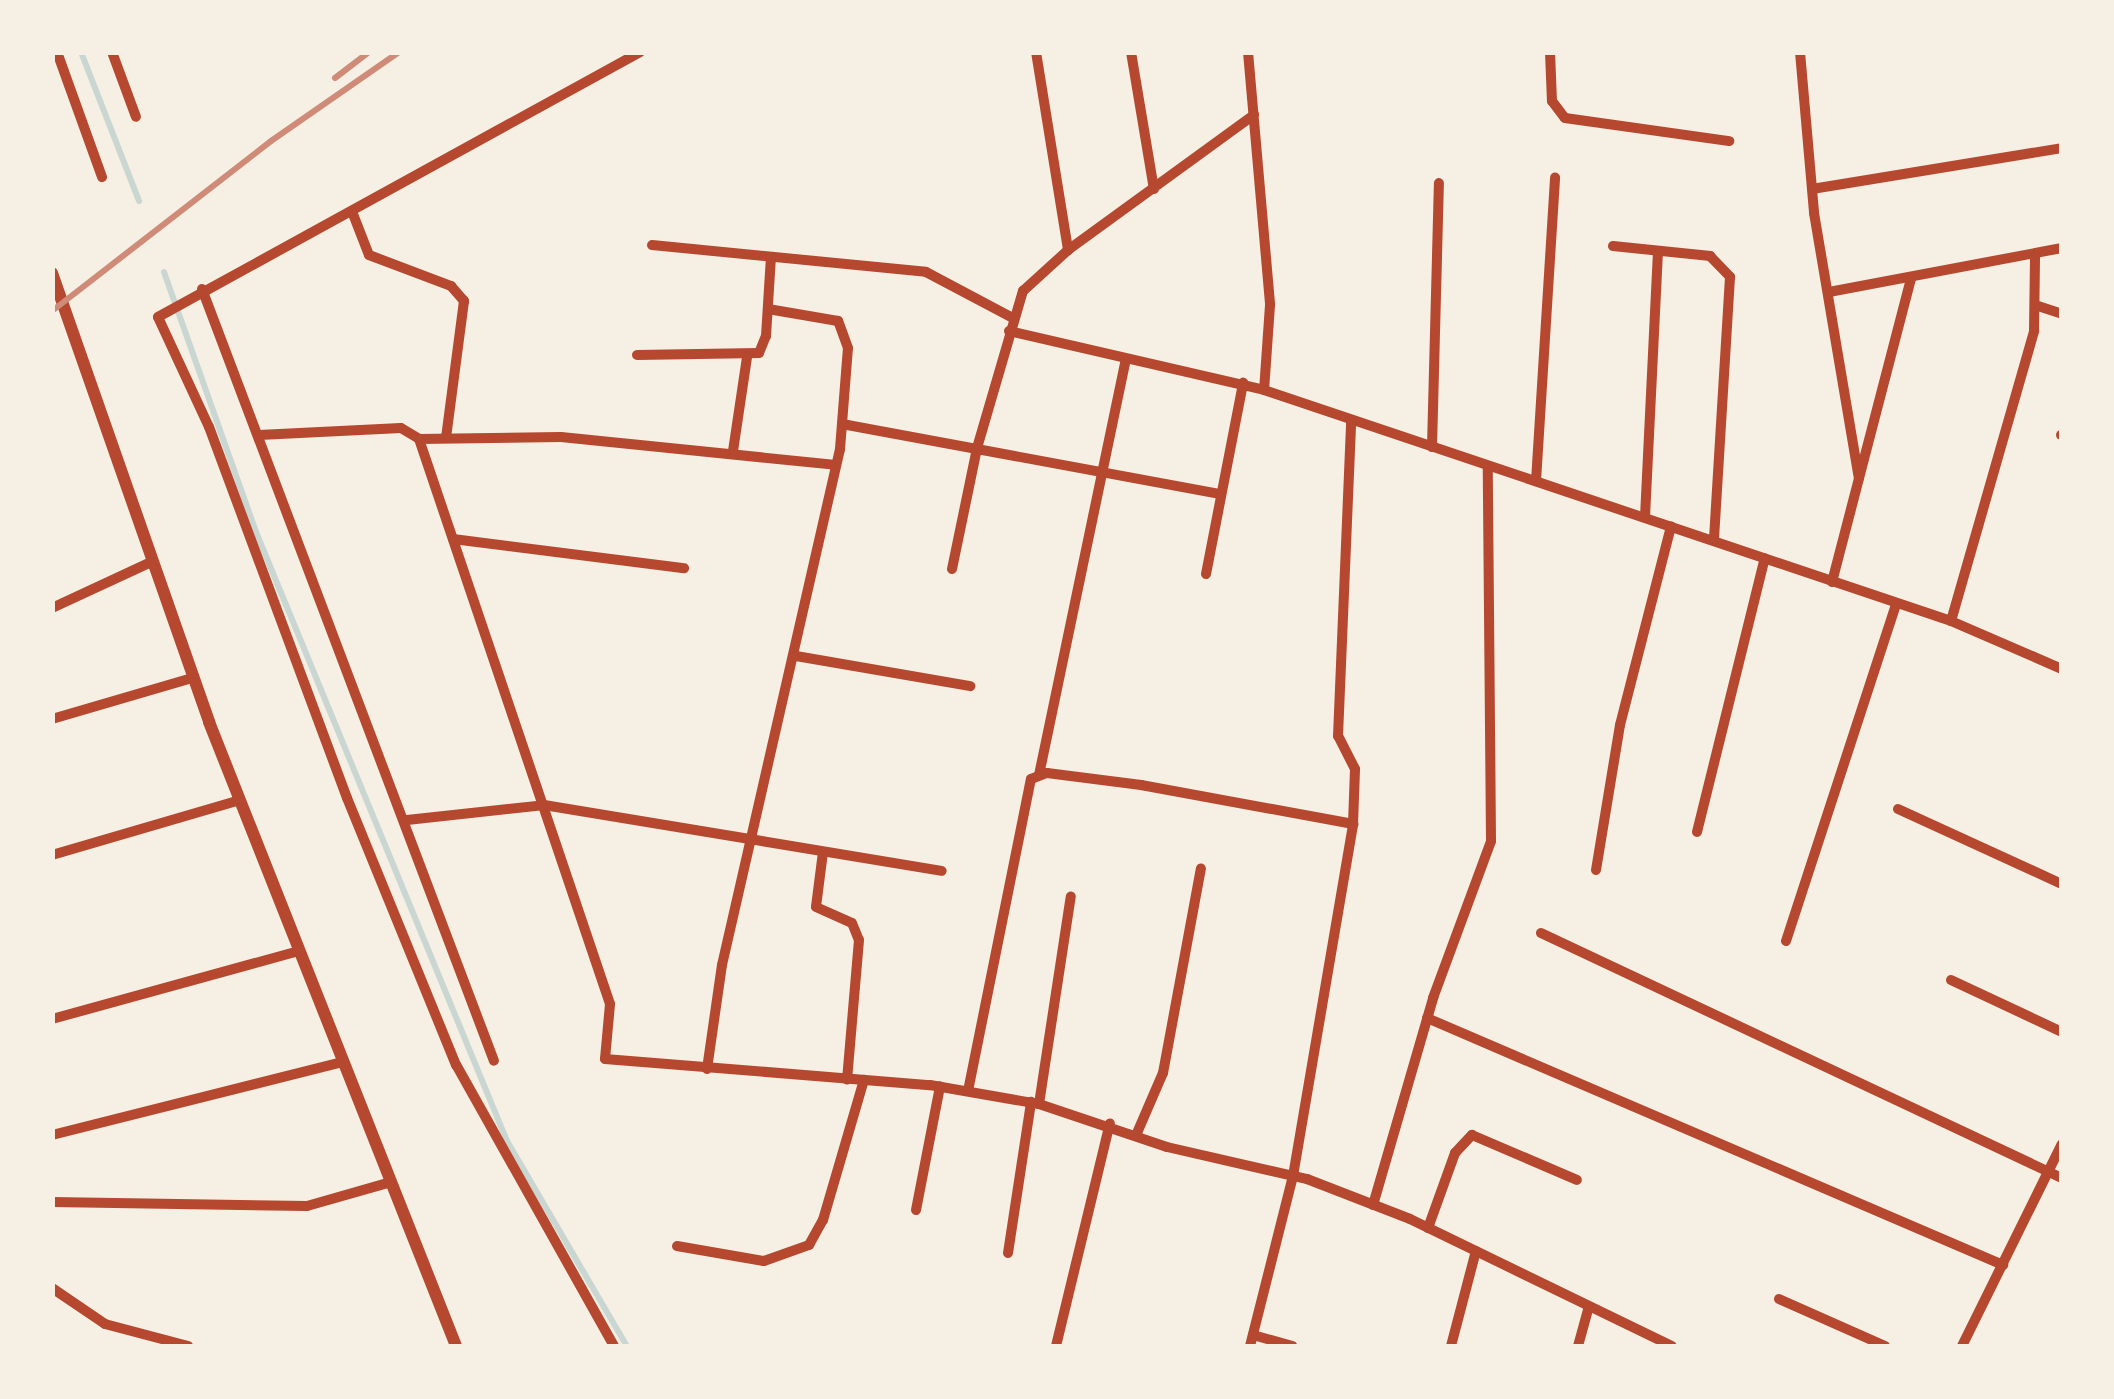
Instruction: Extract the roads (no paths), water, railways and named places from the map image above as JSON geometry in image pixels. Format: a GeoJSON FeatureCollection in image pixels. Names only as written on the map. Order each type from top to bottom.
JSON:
{"type":"FeatureCollection","features":[{"type":"Feature","properties":{"kind":"street"},"geometry":{"type":"LineString","coordinates":[[57,52],[102,177]]}},
{"type":"Feature","properties":{"kind":"street"},"geometry":{"type":"LineString","coordinates":[[112,52],[136,117]]}},
{"type":"Feature","properties":{"kind":"street"},"geometry":{"type":"LineString","coordinates":[[614,1346],[456,1065],[347,798],[209,426],[159,322],[164,311],[196,292],[353,214],[640,52]]}},
{"type":"Feature","properties":{"kind":"street"},"geometry":{"type":"LineString","coordinates":[[1036,52],[1068,250]]}},
{"type":"Feature","properties":{"kind":"street"},"geometry":{"type":"LineString","coordinates":[[1131,52],[1154,188]]}},
{"type":"Feature","properties":{"kind":"street"},"geometry":{"type":"LineString","coordinates":[[1248,52],[1270,305],[1264,390]]}},
{"type":"Feature","properties":{"kind":"street"},"geometry":{"type":"LineString","coordinates":[[1550,52],[1552,102],[1565,118],[1728,141]]}},
{"type":"Feature","properties":{"kind":"street"},"geometry":{"type":"LineString","coordinates":[[1800,52],[1812,189],[1859,478]]}},
{"type":"Feature","properties":{"kind":"street"},"geometry":{"type":"LineString","coordinates":[[952,569],[977,448],[1022,291],[1068,250],[1254,115]]}},
{"type":"Feature","properties":{"kind":"street"},"geometry":{"type":"LineString","coordinates":[[1812,189],[2062,148]]}},
{"type":"Feature","properties":{"kind":"street"},"geometry":{"type":"LineString","coordinates":[[1536,481],[1554,178]]}},
{"type":"Feature","properties":{"kind":"street"},"geometry":{"type":"LineString","coordinates":[[1432,447],[1439,183]]}},
{"type":"Feature","properties":{"kind":"street"},"geometry":{"type":"LineString","coordinates":[[353,214],[369,255],[452,286],[464,301],[446,438]]}},
{"type":"Feature","properties":{"kind":"street"},"geometry":{"type":"LineString","coordinates":[[652,245],[926,272],[1013,318]]}},
{"type":"Feature","properties":{"kind":"street"},"geometry":{"type":"LineString","coordinates":[[1613,246],[1710,256],[1730,276],[1714,541]]}},
{"type":"Feature","properties":{"kind":"street"},"geometry":{"type":"LineString","coordinates":[[1829,292],[2062,248]]}},
{"type":"Feature","properties":{"kind":"street"},"geometry":{"type":"LineString","coordinates":[[1645,517],[1658,250]]}},
{"type":"Feature","properties":{"kind":"street"},"geometry":{"type":"LineString","coordinates":[[1951,621],[2038,306],[2035,254]]}},
{"type":"Feature","properties":{"kind":"street"},"geometry":{"type":"LineString","coordinates":[[637,355],[747,356],[764,347],[771,256]]}},
{"type":"Feature","properties":{"kind":"street"},"geometry":{"type":"LineString","coordinates":[[52,272],[192,678],[456,1346]]}},
{"type":"Feature","properties":{"kind":"street"},"geometry":{"type":"LineString","coordinates":[[1832,582],[1911,279]]}},
{"type":"Feature","properties":{"kind":"street"},"geometry":{"type":"LineString","coordinates":[[196,292],[259,435],[407,820],[494,1061]]}},
{"type":"Feature","properties":{"kind":"street"},"geometry":{"type":"LineString","coordinates":[[2038,306],[2062,314]]}},
{"type":"Feature","properties":{"kind":"street"},"geometry":{"type":"LineString","coordinates":[[707,1068],[722,965],[796,656],[842,424],[848,348],[844,325],[768,309]]}},
{"type":"Feature","properties":{"kind":"street"},"geometry":{"type":"LineString","coordinates":[[1009,331],[1243,383],[1951,621],[2062,669]]}},
{"type":"Feature","properties":{"kind":"street"},"geometry":{"type":"LineString","coordinates":[[733,451],[747,356]]}},
{"type":"Feature","properties":{"kind":"street"},"geometry":{"type":"LineString","coordinates":[[968,1091],[1023,796],[1039,775],[1126,360]]}},
{"type":"Feature","properties":{"kind":"street"},"geometry":{"type":"LineString","coordinates":[[1206,574],[1243,383]]}},
{"type":"Feature","properties":{"kind":"street"},"geometry":{"type":"LineString","coordinates":[[1292,1346],[1252,1341],[1293,1176],[1353,824],[1355,769],[1338,736],[1351,420]]}},
{"type":"Feature","properties":{"kind":"street"},"geometry":{"type":"LineString","coordinates":[[842,424],[1221,494]]}},
{"type":"Feature","properties":{"kind":"street"},"geometry":{"type":"LineString","coordinates":[[259,435],[401,428],[418,440],[610,1004],[605,1059],[940,1086],[1035,1103],[1110,1122],[1222,1162],[1293,1176],[1373,1204],[1672,1346]]}},
{"type":"Feature","properties":{"kind":"street"},"geometry":{"type":"LineString","coordinates":[[418,440],[562,437],[733,451],[836,465]]}},
{"type":"Feature","properties":{"kind":"street"},"geometry":{"type":"LineString","coordinates":[[1373,1204],[1428,1018],[1491,841],[1488,466]]}},
{"type":"Feature","properties":{"kind":"street"},"geometry":{"type":"LineString","coordinates":[[1596,870],[1620,724],[1670,526]]}},
{"type":"Feature","properties":{"kind":"street"},"geometry":{"type":"LineString","coordinates":[[453,539],[684,568]]}},
{"type":"Feature","properties":{"kind":"street"},"geometry":{"type":"LineString","coordinates":[[1697,832],[1766,558]]}},
{"type":"Feature","properties":{"kind":"street"},"geometry":{"type":"LineString","coordinates":[[52,608],[151,562]]}},
{"type":"Feature","properties":{"kind":"street"},"geometry":{"type":"LineString","coordinates":[[1786,941],[1896,604]]}},
{"type":"Feature","properties":{"kind":"street"},"geometry":{"type":"LineString","coordinates":[[796,656],[970,686]]}},
{"type":"Feature","properties":{"kind":"street"},"geometry":{"type":"LineString","coordinates":[[52,719],[192,678]]}},
{"type":"Feature","properties":{"kind":"street"},"geometry":{"type":"LineString","coordinates":[[1039,775],[1142,785],[1353,824]]}},
{"type":"Feature","properties":{"kind":"street"},"geometry":{"type":"LineString","coordinates":[[52,855],[240,800]]}},
{"type":"Feature","properties":{"kind":"street"},"geometry":{"type":"LineString","coordinates":[[407,820],[544,805],[942,871]]}},
{"type":"Feature","properties":{"kind":"street"},"geometry":{"type":"LineString","coordinates":[[1898,809],[2062,884]]}},
{"type":"Feature","properties":{"kind":"street"},"geometry":{"type":"LineString","coordinates":[[823,852],[816,907],[852,923],[859,940],[847,1079]]}},
{"type":"Feature","properties":{"kind":"street"},"geometry":{"type":"LineString","coordinates":[[1137,1134],[1166,1062],[1202,868]]}},
{"type":"Feature","properties":{"kind":"street"},"geometry":{"type":"LineString","coordinates":[[1008,1253],[1071,896]]}},
{"type":"Feature","properties":{"kind":"street"},"geometry":{"type":"LineString","coordinates":[[1541,933],[2062,1178]]}},
{"type":"Feature","properties":{"kind":"street"},"geometry":{"type":"LineString","coordinates":[[52,1019],[299,951]]}},
{"type":"Feature","properties":{"kind":"street"},"geometry":{"type":"LineString","coordinates":[[1951,980],[2062,1032]]}},
{"type":"Feature","properties":{"kind":"street"},"geometry":{"type":"LineString","coordinates":[[1428,1018],[2002,1265]]}},
{"type":"Feature","properties":{"kind":"street"},"geometry":{"type":"LineString","coordinates":[[52,1136],[342,1062]]}},
{"type":"Feature","properties":{"kind":"street"},"geometry":{"type":"LineString","coordinates":[[676,1246],[764,1261],[809,1245],[823,1220],[864,1080]]}},
{"type":"Feature","properties":{"kind":"street"},"geometry":{"type":"LineString","coordinates":[[916,1210],[940,1086]]}},
{"type":"Feature","properties":{"kind":"street"},"geometry":{"type":"LineString","coordinates":[[1056,1346],[1110,1122]]}},
{"type":"Feature","properties":{"kind":"street"},"geometry":{"type":"LineString","coordinates":[[1428,1228],[1455,1153],[1472,1134],[1577,1180]]}},
{"type":"Feature","properties":{"kind":"street"},"geometry":{"type":"LineString","coordinates":[[1962,1346],[2062,1144]]}},
{"type":"Feature","properties":{"kind":"street"},"geometry":{"type":"LineString","coordinates":[[52,1202],[307,1206],[391,1182]]}},
{"type":"Feature","properties":{"kind":"street"},"geometry":{"type":"LineString","coordinates":[[1451,1346],[1476,1251]]}},
{"type":"Feature","properties":{"kind":"street"},"geometry":{"type":"LineString","coordinates":[[52,1288],[104,1324],[188,1346]]}},
{"type":"Feature","properties":{"kind":"street"},"geometry":{"type":"LineString","coordinates":[[1779,1299],[1885,1346]]}},
{"type":"Feature","properties":{"kind":"street"},"geometry":{"type":"LineString","coordinates":[[1578,1346],[1589,1306]]}},
{"type":"Feature","properties":{"kind":"waterway"},"geometry":{"type":"LineString","coordinates":[[81,52],[139,201]]}},
{"type":"Feature","properties":{"kind":"waterway"},"geometry":{"type":"LineString","coordinates":[[164,272],[256,532],[507,1141],[627,1346]]}},
{"type":"Feature","properties":{"kind":"railway"},"geometry":{"type":"LineString","coordinates":[[335,78],[369,52]]}},
{"type":"Feature","properties":{"kind":"railway"},"geometry":{"type":"LineString","coordinates":[[52,311],[271,141],[399,52]]}}]}
